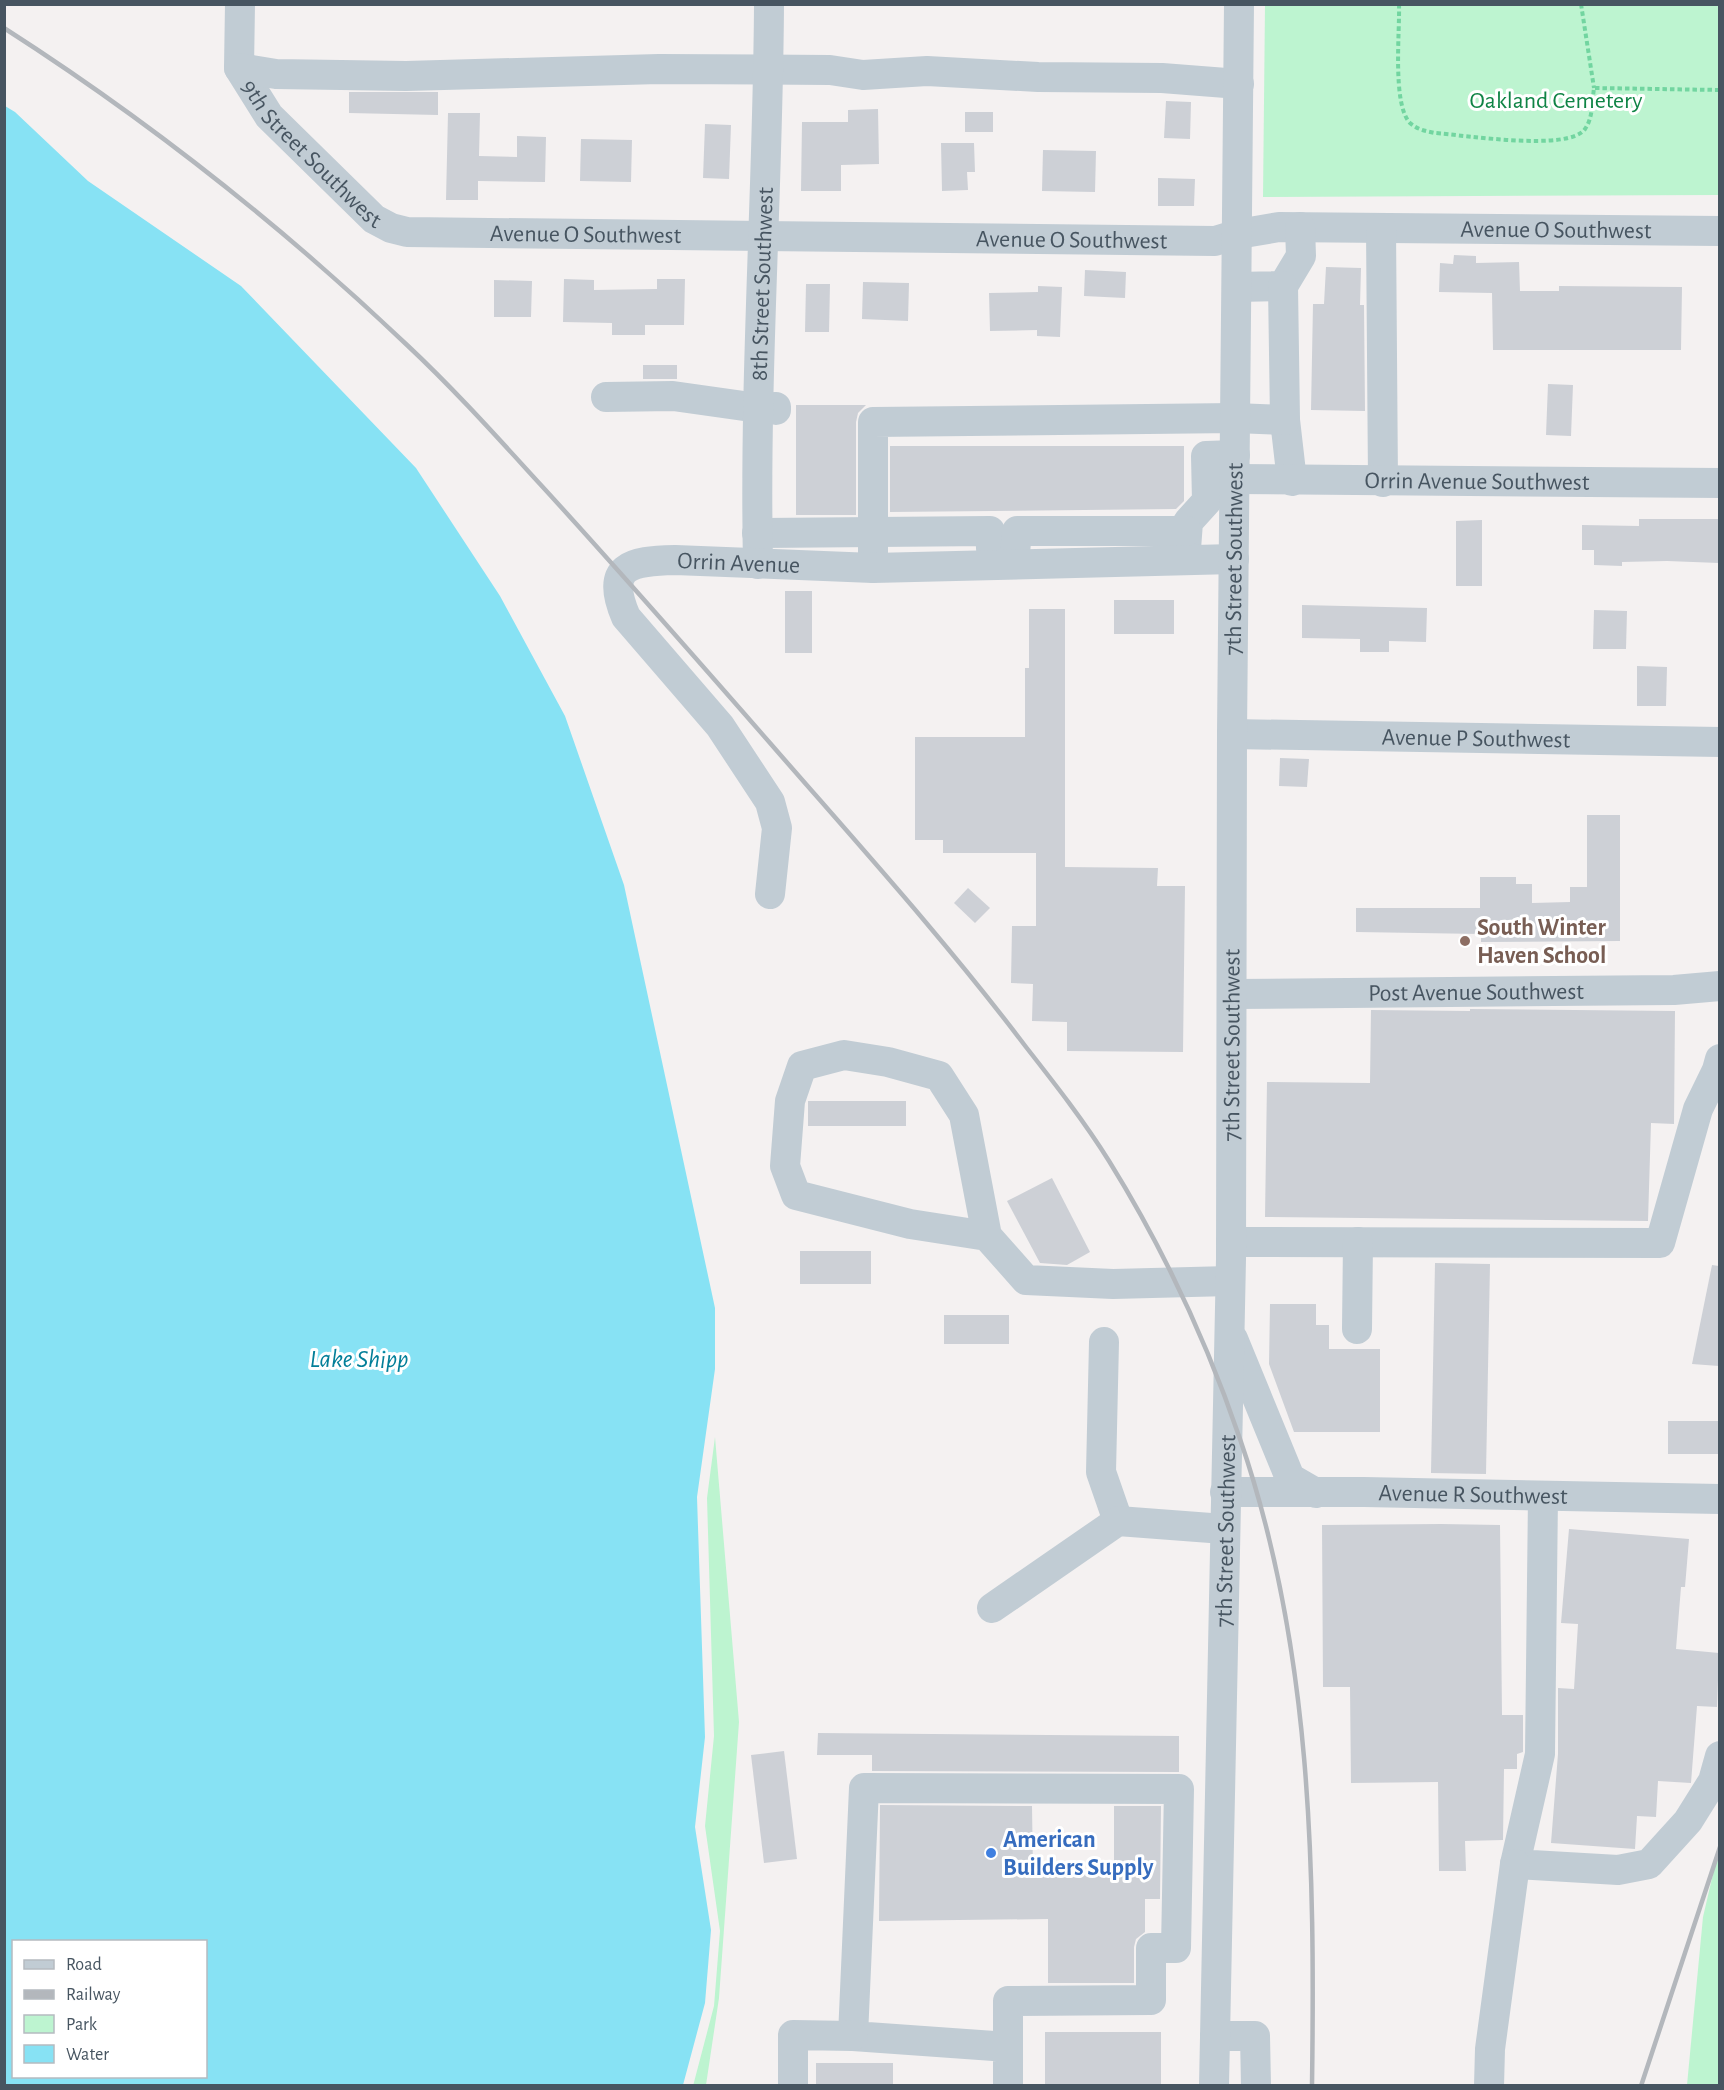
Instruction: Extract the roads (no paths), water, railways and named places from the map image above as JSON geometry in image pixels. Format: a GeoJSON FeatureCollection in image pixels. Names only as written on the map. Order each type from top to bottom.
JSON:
{"type":"FeatureCollection","features":[{"type":"Feature","properties":{"kind":"street","name":"9th Street Southwest"},"geometry":{"type":"LineString","coordinates":[[240,4],[239,68],[269,116],[374,219],[391,228],[422,232]]}},
{"type":"Feature","properties":{"kind":"street","name":"8th Street Southwest"},"geometry":{"type":"LineString","coordinates":[[758,564],[767,533],[758,408],[769,4]]}},
{"type":"Feature","properties":{"kind":"street","name":"7th Street Southwest"},"geometry":{"type":"LineString","coordinates":[[1215,2085],[1231,1242],[1232,734],[1239,4]]}},
{"type":"Feature","properties":{"kind":"street"},"geometry":{"type":"LineString","coordinates":[[239,68],[276,74],[406,76],[769,69],[830,70],[863,75],[927,71],[1038,77],[1162,78],[1239,84]]}},
{"type":"Feature","properties":{"kind":"street"},"geometry":{"type":"LineString","coordinates":[[269,116],[282,93],[306,73]]}},
{"type":"Feature","properties":{"kind":"street","name":"Avenue O Southwest"},"geometry":{"type":"LineString","coordinates":[[422,232],[1215,241],[1279,226],[1719,231]]}},
{"type":"Feature","properties":{"kind":"street"},"geometry":{"type":"LineString","coordinates":[[1292,481],[1285,420],[1283,286],[1301,256],[1300,227]]}},
{"type":"Feature","properties":{"kind":"street"},"geometry":{"type":"LineString","coordinates":[[1381,228],[1383,482]]}},
{"type":"Feature","properties":{"kind":"street"},"geometry":{"type":"LineString","coordinates":[[1237,287],[1283,286]]}},
{"type":"Feature","properties":{"kind":"street"},"geometry":{"type":"LineString","coordinates":[[606,397],[673,396],[758,408]]}},
{"type":"Feature","properties":{"kind":"street"},"geometry":{"type":"LineString","coordinates":[[873,568],[873,422],[1235,418],[1285,420]]}},
{"type":"Feature","properties":{"kind":"street","name":"Orrin Avenue Southwest"},"geometry":{"type":"LineString","coordinates":[[1187,531],[1188,522],[1207,501],[1206,456],[1235,467],[1292,481],[1719,483]]}},
{"type":"Feature","properties":{"kind":"street"},"geometry":{"type":"LineString","coordinates":[[767,533],[990,531],[1003,564]]}},
{"type":"Feature","properties":{"kind":"street"},"geometry":{"type":"LineString","coordinates":[[1003,564],[1017,531],[1187,531],[1185,561]]}},
{"type":"Feature","properties":{"kind":"street","name":"Orrin Avenue"},"geometry":{"type":"LineString","coordinates":[[770,894],[777,828],[770,802],[720,726],[626,617],[617,597],[617,579],[621,573],[644,561],[873,568],[1234,560]]}},
{"type":"Feature","properties":{"kind":"street","name":"Avenue P Southwest"},"geometry":{"type":"LineString","coordinates":[[1232,734],[1719,742]]}},
{"type":"Feature","properties":{"kind":"street","name":"Post Avenue Southwest"},"geometry":{"type":"LineString","coordinates":[[1233,994],[1674,990],[1719,987]]}},
{"type":"Feature","properties":{"kind":"street"},"geometry":{"type":"LineString","coordinates":[[987,1236],[910,1224],[796,1195],[785,1166],[790,1101],[802,1066],[844,1055],[888,1062],[939,1076],[964,1115],[987,1236],[1026,1280],[1113,1284],[1230,1281]]}},
{"type":"Feature","properties":{"kind":"street"},"geometry":{"type":"LineString","coordinates":[[1231,1242],[1660,1243],[1698,1109],[1717,1070],[1719,1059]]}},
{"type":"Feature","properties":{"kind":"street"},"geometry":{"type":"LineString","coordinates":[[1357,1329],[1358,1242]]}},
{"type":"Feature","properties":{"kind":"street"},"geometry":{"type":"LineString","coordinates":[[1229,1329],[1290,1478],[1316,1493]]}},
{"type":"Feature","properties":{"kind":"street"},"geometry":{"type":"LineString","coordinates":[[1104,1342],[1101,1472],[1118,1521]]}},
{"type":"Feature","properties":{"kind":"street","name":"Avenue R Southwest"},"geometry":{"type":"LineString","coordinates":[[1225,1492],[1719,1499]]}},
{"type":"Feature","properties":{"kind":"street"},"geometry":{"type":"LineString","coordinates":[[1489,2085],[1490,2049],[1515,1864],[1540,1754],[1543,1496]]}},
{"type":"Feature","properties":{"kind":"street"},"geometry":{"type":"LineString","coordinates":[[992,1608],[1118,1521],[1224,1529]]}},
{"type":"Feature","properties":{"kind":"street"},"geometry":{"type":"LineString","coordinates":[[1515,1864],[1618,1870],[1649,1864],[1688,1821],[1713,1781],[1719,1756]]}},
{"type":"Feature","properties":{"kind":"street"},"geometry":{"type":"LineString","coordinates":[[853,2036],[864,1788],[1179,1789],[1176,1948],[1150,1948],[1150,2000],[1008,2001],[1008,2085]]}},
{"type":"Feature","properties":{"kind":"street"},"geometry":{"type":"LineString","coordinates":[[793,2085],[793,2035],[853,2036],[1008,2047]]}},
{"type":"Feature","properties":{"kind":"street"},"geometry":{"type":"LineString","coordinates":[[1215,2036],[1256,2036],[1256,2085]]}},
{"type":"Feature","properties":{"kind":"water","name":"Lake Shipp"},"geometry":{"type":"Polygon","coordinates":[[[5,106],[15,112],[88,181],[241,286],[416,468],[500,596],[565,716],[624,885],[715,1308],[715,1369],[697,1497],[705,1737],[695,1827],[711,1930],[705,2003],[683,2085],[5,2085],[5,106]]]}},
{"type":"Feature","properties":{"kind":"railway"},"geometry":{"type":"LineString","coordinates":[[4,28],[111,100],[263,217],[360,301],[458,396],[627,580],[901,893],[996,1008],[1069,1103],[1109,1161],[1148,1228],[1182,1296],[1213,1367],[1240,1439],[1264,1518],[1282,1597],[1295,1678],[1310,1840],[1312,2086]]}},
{"type":"Feature","properties":{"kind":"railway"},"geometry":{"type":"LineString","coordinates":[[1641,2086],[1720,1847]]}},
{"type":"Feature","properties":{"kind":"place","name":"South Winter Haven School"},"geometry":{"type":"Point","coordinates":[1465,941]}},
{"type":"Feature","properties":{"kind":"place","name":"American Builders Supply"},"geometry":{"type":"Point","coordinates":[991,1853]}},
{"type":"Feature","properties":{"kind":"park label","name":"Oakland Cemetery"},"geometry":{"type":"Point","coordinates":[1556,100]}}]}
